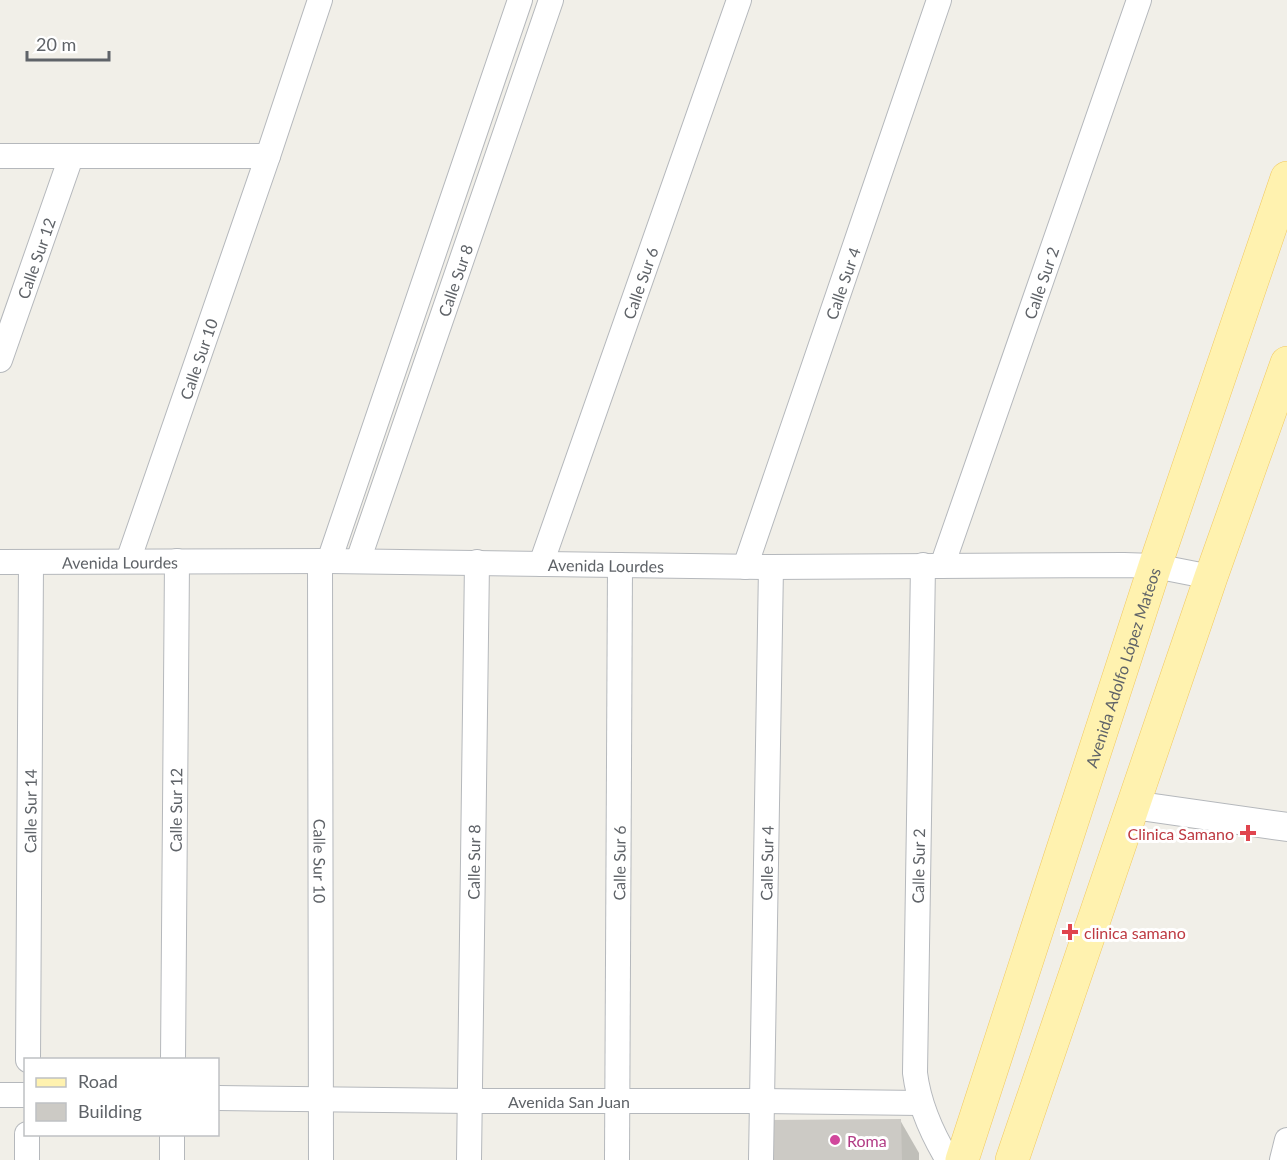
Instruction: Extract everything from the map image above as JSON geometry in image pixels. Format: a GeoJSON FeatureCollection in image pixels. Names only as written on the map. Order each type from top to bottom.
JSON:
{"type":"FeatureCollection","features":[{"type":"Feature","properties":{"kind":"main road","name":"Avenida Adolfo López Mateos"},"geometry":{"type":"LineString","coordinates":[[962,1160],[1155,566],[1287,178]]}},
{"type":"Feature","properties":{"kind":"main road"},"geometry":{"type":"LineString","coordinates":[[1012,1160],[1211,577],[1287,363]]}},
{"type":"Feature","properties":{"kind":"street","name":"Calle Sur 10"},"geometry":{"type":"LineString","coordinates":[[128,561],[320,0]]}},
{"type":"Feature","properties":{"kind":"street","name":"Calle Sur 8"},"geometry":{"type":"LineString","coordinates":[[324,561],[520,0]]}},
{"type":"Feature","properties":{"kind":"street","name":"Calle Sur 8"},"geometry":{"type":"LineString","coordinates":[[358,561],[550,0]]}},
{"type":"Feature","properties":{"kind":"street","name":"Calle Sur 6"},"geometry":{"type":"LineString","coordinates":[[541,564],[740,0]]}},
{"type":"Feature","properties":{"kind":"street","name":"Calle Sur 4"},"geometry":{"type":"LineString","coordinates":[[745,567],[939,0]]}},
{"type":"Feature","properties":{"kind":"street","name":"Calle Sur 2"},"geometry":{"type":"LineString","coordinates":[[948,1160],[936,1140],[920,1103],[915,1072],[932,566],[1139,0]]}},
{"type":"Feature","properties":{"kind":"street"},"geometry":{"type":"LineString","coordinates":[[0,156],[268,156]]}},
{"type":"Feature","properties":{"kind":"street","name":"Calle Sur 12"},"geometry":{"type":"LineString","coordinates":[[0,360],[71,157]]}},
{"type":"Feature","properties":{"kind":"street","name":"Calle Sur 12"},"geometry":{"type":"LineString","coordinates":[[173,1058],[177,561]]}},
{"type":"Feature","properties":{"kind":"street","name":"Calle Sur 10"},"geometry":{"type":"LineString","coordinates":[[321,1160],[324,561]]}},
{"type":"Feature","properties":{"kind":"street","name":"Avenida Lourdes"},"geometry":{"type":"LineString","coordinates":[[0,562],[358,561],[745,567],[1124,565],[1155,566],[1211,577]]}},
{"type":"Feature","properties":{"kind":"street","name":"Calle Sur 8"},"geometry":{"type":"LineString","coordinates":[[469,1160],[477,562]]}},
{"type":"Feature","properties":{"kind":"street","name":"Calle Sur 14"},"geometry":{"type":"LineString","coordinates":[[28,1058],[31,563]]}},
{"type":"Feature","properties":{"kind":"street","name":"Calle Sur 6"},"geometry":{"type":"LineString","coordinates":[[617,1160],[620,565]]}},
{"type":"Feature","properties":{"kind":"street","name":"Calle Sur 4"},"geometry":{"type":"LineString","coordinates":[[761,1160],[771,567]]}},
{"type":"Feature","properties":{"kind":"street"},"geometry":{"type":"LineString","coordinates":[[1133,805],[1287,827]]}},
{"type":"Feature","properties":{"kind":"street"},"geometry":{"type":"LineString","coordinates":[[0,1095],[24,1095]]}},
{"type":"Feature","properties":{"kind":"street","name":"Avenida San Juan"},"geometry":{"type":"LineString","coordinates":[[219,1098],[920,1103]]}},
{"type":"Feature","properties":{"kind":"street"},"geometry":{"type":"LineString","coordinates":[[27,1136],[27,1160]]}},
{"type":"Feature","properties":{"kind":"street"},"geometry":{"type":"LineString","coordinates":[[172,1136],[172,1160]]}},
{"type":"Feature","properties":{"kind":"street"},"geometry":{"type":"LineString","coordinates":[[1282,1160],[1287,1140]]}},
{"type":"Feature","properties":{"kind":"building","name":"Roma"},"geometry":{"type":"Polygon","coordinates":[[[901,1119],[902,1160],[767,1160],[767,1120],[901,1119]]]}},
{"type":"Feature","properties":{"kind":"place","name":"Clinica Samano"},"geometry":{"type":"Point","coordinates":[1248,833]}},
{"type":"Feature","properties":{"kind":"place","name":"clinica samano"},"geometry":{"type":"Point","coordinates":[1070,932]}},
{"type":"Feature","properties":{"kind":"place","name":"Roma"},"geometry":{"type":"Point","coordinates":[835,1140]}}]}
